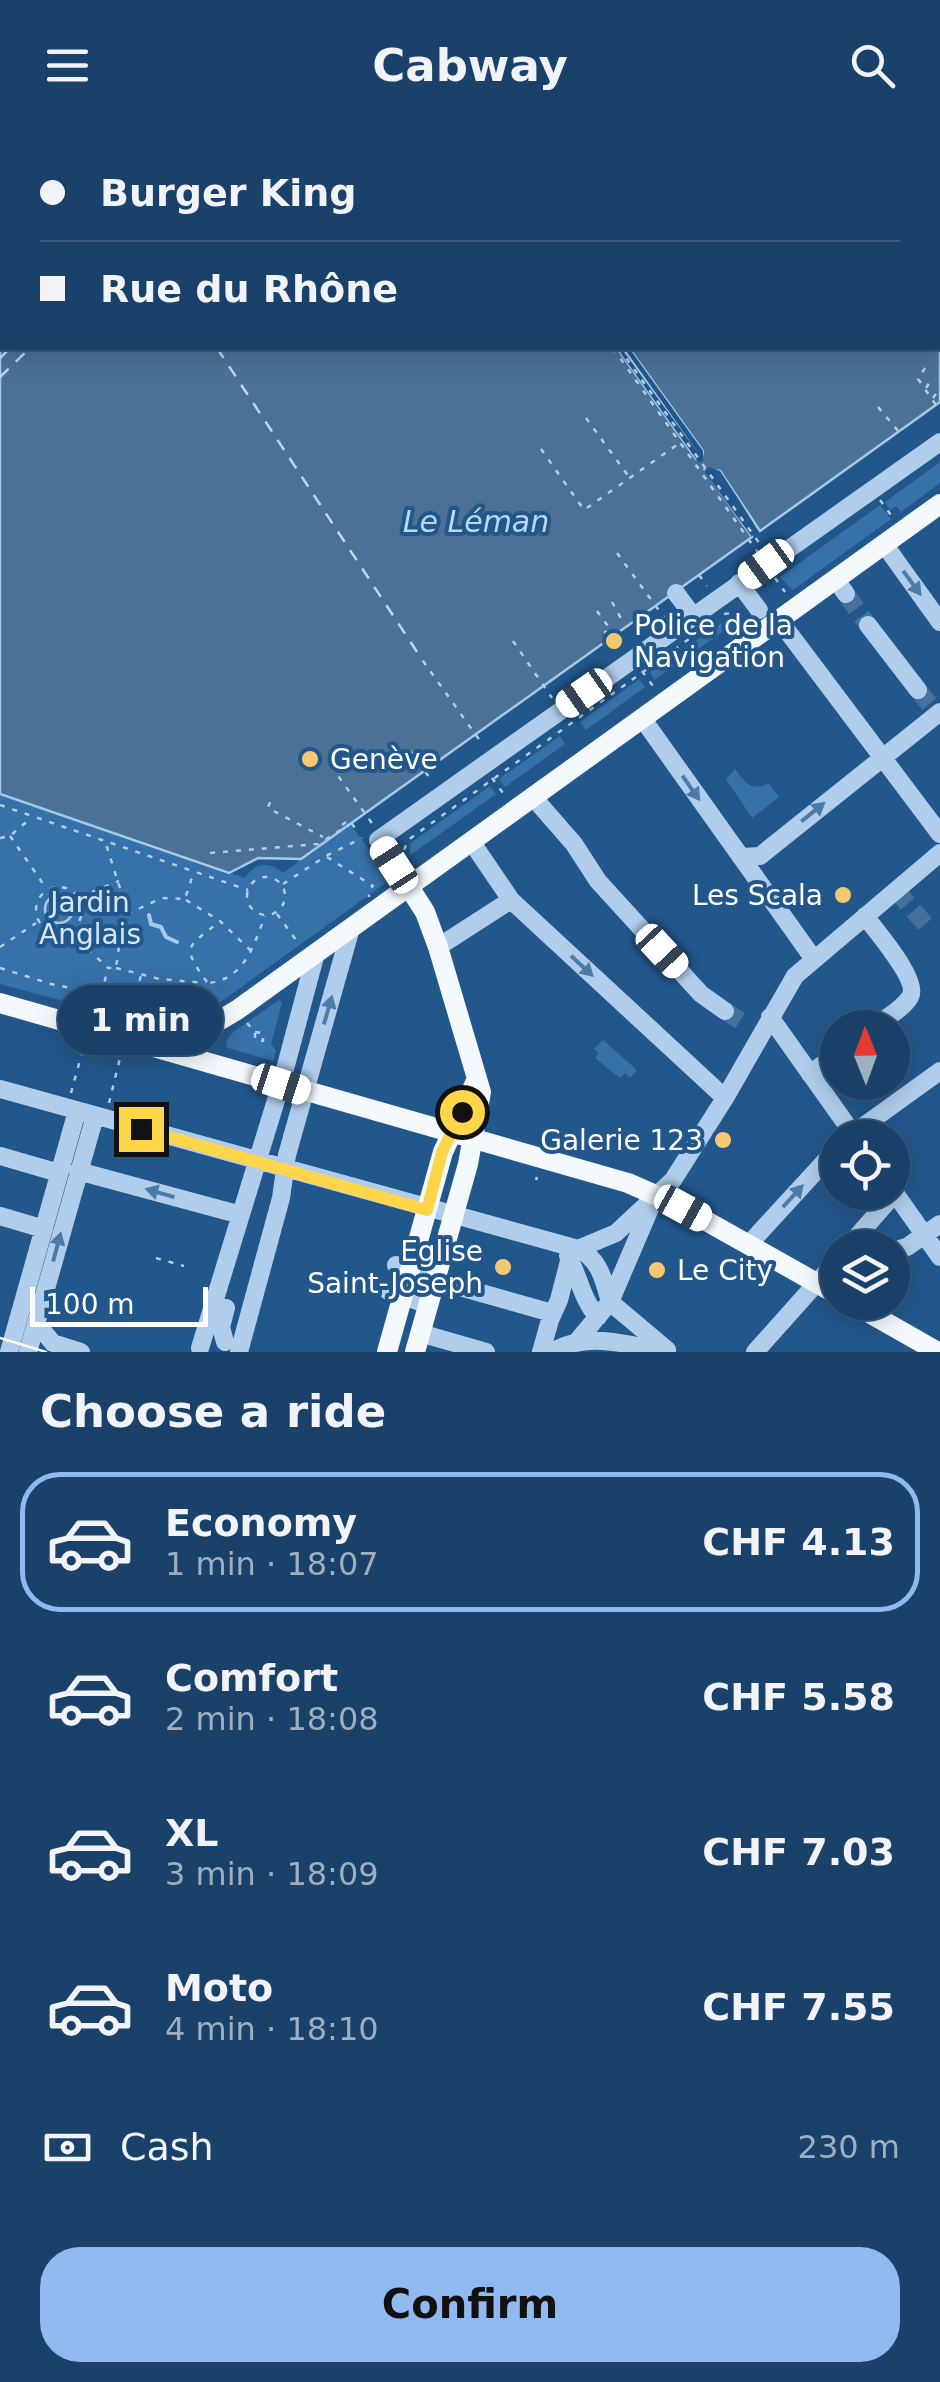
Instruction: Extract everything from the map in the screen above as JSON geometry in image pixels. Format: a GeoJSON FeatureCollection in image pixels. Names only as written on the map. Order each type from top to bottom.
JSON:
{"type":"FeatureCollection","features":[{"type":"Feature","properties":{"kind":"main road"},"geometry":{"type":"LineString","coordinates":[[149,1044],[180,1040],[199,1032],[308,951],[352,928],[642,718],[762,616],[841,587],[884,544],[940,504]]}},
{"type":"Feature","properties":{"kind":"main road"},"geometry":{"type":"LineString","coordinates":[[409,886],[425,912],[438,947],[481,1092],[473,1140],[418,1342]]}},
{"type":"Feature","properties":{"kind":"main road"},"geometry":{"type":"LineString","coordinates":[[0,1003],[656,1194],[820,1285]]}},
{"type":"Feature","properties":{"kind":"main road"},"geometry":{"type":"LineString","coordinates":[[387,1352],[403,1267],[427,1210],[451,1135],[476,1081]]}},
{"type":"Feature","properties":{"kind":"main road"},"geometry":{"type":"LineString","coordinates":[[882,1320],[938,1352]]}},
{"type":"Feature","properties":{"kind":"street"},"geometry":{"type":"LineString","coordinates":[[409,886],[378,840],[696,624],[765,557],[940,442]]}},
{"type":"Feature","properties":{"kind":"street"},"geometry":{"type":"LineString","coordinates":[[884,544],[940,622]]}},
{"type":"Feature","properties":{"kind":"street"},"geometry":{"type":"LineString","coordinates":[[739,583],[940,834]]}},
{"type":"Feature","properties":{"kind":"street"},"geometry":{"type":"LineString","coordinates":[[676,593],[696,624]]}},
{"type":"Feature","properties":{"kind":"street"},"geometry":{"type":"LineString","coordinates":[[868,625],[918,690]]}},
{"type":"Feature","properties":{"kind":"street"},"geometry":{"type":"LineString","coordinates":[[742,857],[760,856],[936,711]]}},
{"type":"Feature","properties":{"kind":"street"},"geometry":{"type":"LineString","coordinates":[[642,718],[813,958]]}},
{"type":"Feature","properties":{"kind":"street"},"geometry":{"type":"LineString","coordinates":[[533,797],[574,844],[598,881],[701,994],[724,1011]]}},
{"type":"Feature","properties":{"kind":"street"},"geometry":{"type":"LineString","coordinates":[[471,841],[510,900],[725,1098]]}},
{"type":"Feature","properties":{"kind":"street"},"geometry":{"type":"LineString","coordinates":[[568,1253],[616,1233],[673,1180],[725,1098],[760,1026],[794,976],[940,853]]}},
{"type":"Feature","properties":{"kind":"street"},"geometry":{"type":"LineString","coordinates":[[438,947],[510,900]]}},
{"type":"Feature","properties":{"kind":"street"},"geometry":{"type":"LineString","coordinates":[[865,916],[909,976],[913,993],[896,1010]]}},
{"type":"Feature","properties":{"kind":"street"},"geometry":{"type":"LineString","coordinates":[[308,951],[281,1084],[271,1165],[270,1194],[233,1330],[225,1342],[221,1327],[257,1197],[271,1165],[304,1091],[352,928]]}},
{"type":"Feature","properties":{"kind":"street"},"geometry":{"type":"LineString","coordinates":[[760,1026],[810,1074],[841,1120]]}},
{"type":"Feature","properties":{"kind":"street"},"geometry":{"type":"LineString","coordinates":[[810,1074],[820,1066]]}},
{"type":"Feature","properties":{"kind":"street"},"geometry":{"type":"LineString","coordinates":[[874,1120],[940,1072]]}},
{"type":"Feature","properties":{"kind":"street"},"geometry":{"type":"LineString","coordinates":[[0,1089],[88,1106],[568,1253],[588,1254],[599,1268],[604,1310]]}},
{"type":"Feature","properties":{"kind":"street"},"geometry":{"type":"LineString","coordinates":[[18,1349],[36,1323],[68,1172],[88,1106]]}},
{"type":"Feature","properties":{"kind":"street"},"geometry":{"type":"LineString","coordinates":[[0,1156],[241,1216]]}},
{"type":"Feature","properties":{"kind":"street"},"geometry":{"type":"LineString","coordinates":[[226,1352],[194,1350],[241,1216],[271,1165]]}},
{"type":"Feature","properties":{"kind":"street"},"geometry":{"type":"LineString","coordinates":[[239,1352],[282,1198],[271,1165]]}},
{"type":"Feature","properties":{"kind":"street"},"geometry":{"type":"LineString","coordinates":[[749,1244],[820,1167]]}},
{"type":"Feature","properties":{"kind":"street"},"geometry":{"type":"LineString","coordinates":[[18,1349],[44,1229],[68,1172]]}},
{"type":"Feature","properties":{"kind":"street"},"geometry":{"type":"LineString","coordinates":[[574,1346],[604,1310],[656,1194]]}},
{"type":"Feature","properties":{"kind":"street"},"geometry":{"type":"LineString","coordinates":[[910,1207],[933,1230],[940,1257]]}},
{"type":"Feature","properties":{"kind":"street"},"geometry":{"type":"LineString","coordinates":[[862,1230],[878,1210]]}},
{"type":"Feature","properties":{"kind":"street"},"geometry":{"type":"LineString","coordinates":[[0,1216],[44,1229]]}},
{"type":"Feature","properties":{"kind":"street"},"geometry":{"type":"LineString","coordinates":[[910,1242],[933,1230]]}},
{"type":"Feature","properties":{"kind":"street"},"geometry":{"type":"LineString","coordinates":[[541,1352],[568,1253]]}},
{"type":"Feature","properties":{"kind":"street"},"geometry":{"type":"LineString","coordinates":[[403,1267],[432,1289],[556,1306]]}},
{"type":"Feature","properties":{"kind":"street"},"geometry":{"type":"LineString","coordinates":[[755,1352],[820,1278]]}},
{"type":"Feature","properties":{"kind":"street"},"geometry":{"type":"LineString","coordinates":[[396,1294],[423,1303],[432,1289]]}},
{"type":"Feature","properties":{"kind":"street"},"geometry":{"type":"LineString","coordinates":[[556,1306],[574,1346]]}},
{"type":"Feature","properties":{"kind":"street"},"geometry":{"type":"LineString","coordinates":[[604,1310],[670,1352]]}},
{"type":"Feature","properties":{"kind":"street"},"geometry":{"type":"LineString","coordinates":[[36,1323],[53,1343],[81,1352]]}},
{"type":"Feature","properties":{"kind":"street"},"geometry":{"type":"LineString","coordinates":[[418,1342],[486,1352]]}},
{"type":"Feature","properties":{"kind":"street"},"geometry":{"type":"LineString","coordinates":[[552,1352],[574,1346],[636,1345],[662,1352]]}},
{"type":"Feature","properties":{"kind":"path"},"geometry":{"type":"LineString","coordinates":[[614,350],[765,557]]}},
{"type":"Feature","properties":{"kind":"path"},"geometry":{"type":"LineString","coordinates":[[620,350],[707,471],[785,592]]}},
{"type":"Feature","properties":{"kind":"path"},"geometry":{"type":"LineString","coordinates":[[925,368],[918,379],[936,405]]}},
{"type":"Feature","properties":{"kind":"path"},"geometry":{"type":"LineString","coordinates":[[925,389],[932,378]]}},
{"type":"Feature","properties":{"kind":"path"},"geometry":{"type":"LineString","coordinates":[[932,399],[940,388]]}},
{"type":"Feature","properties":{"kind":"path"},"geometry":{"type":"LineString","coordinates":[[878,407],[899,432]]}},
{"type":"Feature","properties":{"kind":"path"},"geometry":{"type":"LineString","coordinates":[[586,418],[629,478]]}},
{"type":"Feature","properties":{"kind":"path"},"geometry":{"type":"LineString","coordinates":[[541,449],[584,510],[681,442]]}},
{"type":"Feature","properties":{"kind":"path"},"geometry":{"type":"LineString","coordinates":[[880,499],[894,520]]}},
{"type":"Feature","properties":{"kind":"path"},"geometry":{"type":"LineString","coordinates":[[617,553],[655,606]]}},
{"type":"Feature","properties":{"kind":"path"},"geometry":{"type":"LineString","coordinates":[[612,602],[623,622]]}},
{"type":"Feature","properties":{"kind":"path"},"geometry":{"type":"LineString","coordinates":[[597,611],[612,628],[604,633]]}},
{"type":"Feature","properties":{"kind":"path"},"geometry":{"type":"LineString","coordinates":[[712,623],[731,611],[762,616]]}},
{"type":"Feature","properties":{"kind":"path"},"geometry":{"type":"LineString","coordinates":[[405,856],[408,840],[642,672],[696,624]]}},
{"type":"Feature","properties":{"kind":"path"},"geometry":{"type":"LineString","coordinates":[[513,641],[544,686]]}},
{"type":"Feature","properties":{"kind":"path"},"geometry":{"type":"LineString","coordinates":[[423,662],[476,734]]}},
{"type":"Feature","properties":{"kind":"path"},"geometry":{"type":"LineString","coordinates":[[642,672],[653,686]]}},
{"type":"Feature","properties":{"kind":"path"},"geometry":{"type":"LineString","coordinates":[[410,751],[425,771]]}},
{"type":"Feature","properties":{"kind":"path"},"geometry":{"type":"LineString","coordinates":[[332,766],[365,813]]}},
{"type":"Feature","properties":{"kind":"path"},"geometry":{"type":"LineString","coordinates":[[492,779],[502,793]]}},
{"type":"Feature","properties":{"kind":"path"},"geometry":{"type":"LineString","coordinates":[[270,802],[268,808],[324,837]]}},
{"type":"Feature","properties":{"kind":"path"},"geometry":{"type":"LineString","coordinates":[[0,805],[248,890]]}},
{"type":"Feature","properties":{"kind":"path"},"geometry":{"type":"LineString","coordinates":[[0,838],[10,836],[34,816]]}},
{"type":"Feature","properties":{"kind":"path"},"geometry":{"type":"LineString","coordinates":[[210,853],[318,844],[349,820],[358,832]]}},
{"type":"Feature","properties":{"kind":"path"},"geometry":{"type":"LineString","coordinates":[[10,836],[47,890]]}},
{"type":"Feature","properties":{"kind":"path"},"geometry":{"type":"LineString","coordinates":[[282,885],[362,838]]}},
{"type":"Feature","properties":{"kind":"path"},"geometry":{"type":"LineString","coordinates":[[105,841],[120,880],[126,915],[116,968]]}},
{"type":"Feature","properties":{"kind":"path"},"geometry":{"type":"LineString","coordinates":[[326,856],[372,886],[368,889],[369,899]]}},
{"type":"Feature","properties":{"kind":"path"},"geometry":{"type":"LineString","coordinates":[[185,899],[194,872]]}},
{"type":"Feature","properties":{"kind":"path"},"geometry":{"type":"LineString","coordinates":[[78,897],[120,880]]}},
{"type":"Feature","properties":{"kind":"path"},"geometry":{"type":"LineString","coordinates":[[256,880],[275,880],[282,885],[285,900],[276,913],[264,916],[251,908],[248,890],[256,880]]}},
{"type":"Feature","properties":{"kind":"path"},"geometry":{"type":"LineString","coordinates":[[66,888],[78,897],[82,914],[69,931],[54,933],[39,922],[36,904],[47,890],[66,888]]}},
{"type":"Feature","properties":{"kind":"path"},"geometry":{"type":"LineString","coordinates":[[126,915],[162,898],[185,899],[220,921],[250,951]]}},
{"type":"Feature","properties":{"kind":"path"},"geometry":{"type":"LineString","coordinates":[[276,913],[308,951]]}},
{"type":"Feature","properties":{"kind":"path"},"geometry":{"type":"LineString","coordinates":[[69,931],[108,968],[178,982],[208,983],[232,976],[250,951],[264,916]]}},
{"type":"Feature","properties":{"kind":"path"},"geometry":{"type":"LineString","coordinates":[[173,1017],[207,994],[208,983],[191,961],[189,949],[194,940],[220,921]]}},
{"type":"Feature","properties":{"kind":"path"},"geometry":{"type":"LineString","coordinates":[[0,947],[39,922]]}},
{"type":"Feature","properties":{"kind":"path"},"geometry":{"type":"LineString","coordinates":[[0,968],[184,1020]]}},
{"type":"Feature","properties":{"kind":"path"},"geometry":{"type":"LineString","coordinates":[[101,994],[108,968]]}},
{"type":"Feature","properties":{"kind":"path"},"geometry":{"type":"LineString","coordinates":[[133,1006],[141,974]]}},
{"type":"Feature","properties":{"kind":"path"},"geometry":{"type":"LineString","coordinates":[[246,1021],[255,1032],[255,1040],[270,1048]]}},
{"type":"Feature","properties":{"kind":"path"},"geometry":{"type":"LineString","coordinates":[[255,1032],[264,1032],[263,1041]]}},
{"type":"Feature","properties":{"kind":"path"},"geometry":{"type":"LineString","coordinates":[[83,1049],[88,1106]]}},
{"type":"Feature","properties":{"kind":"path"},"geometry":{"type":"LineString","coordinates":[[88,1106],[120,1058]]}},
{"type":"Feature","properties":{"kind":"path"},"geometry":{"type":"LineString","coordinates":[[156,1258],[184,1266]]}},
{"type":"Feature","properties":{"kind":"green space"},"geometry":{"type":"Polygon","coordinates":[[[940,462],[940,483],[901,512],[896,506],[890,510],[885,502],[940,462]]]}},
{"type":"Feature","properties":{"kind":"green space"},"geometry":{"type":"Polygon","coordinates":[[[880,505],[891,519],[793,590],[780,577],[880,505]]]}},
{"type":"Feature","properties":{"kind":"green space"},"geometry":{"type":"Polygon","coordinates":[[[735,614],[742,618],[654,680],[650,672],[735,614]]]}},
{"type":"Feature","properties":{"kind":"green space"},"geometry":{"type":"Polygon","coordinates":[[[639,679],[645,687],[586,730],[580,722],[639,679]]]}},
{"type":"Feature","properties":{"kind":"green space"},"geometry":{"type":"Polygon","coordinates":[[[560,736],[565,744],[505,787],[499,779],[560,736]]]}},
{"type":"Feature","properties":{"kind":"green space"},"geometry":{"type":"Polygon","coordinates":[[[735,769],[753,786],[768,783],[779,797],[752,818],[726,779],[735,769]]]}},
{"type":"Feature","properties":{"kind":"green space"},"geometry":{"type":"Polygon","coordinates":[[[490,786],[496,794],[409,856],[411,843],[490,786]]]}},
{"type":"Feature","properties":{"kind":"green space","name":"Jardin Anglais"},"geometry":{"type":"Polygon","coordinates":[[[0,794],[245,878],[262,865],[283,873],[350,824],[391,879],[222,1001],[156,1026],[0,984],[0,794]]]}},
{"type":"Feature","properties":{"kind":"green space"},"geometry":{"type":"Polygon","coordinates":[[[279,1000],[282,1003],[271,1044],[276,1050],[273,1061],[228,1048],[226,1042],[233,1032],[279,1000]]]}},
{"type":"Feature","properties":{"kind":"green space"},"geometry":{"type":"Polygon","coordinates":[[[603,1040],[637,1070],[630,1078],[625,1073],[620,1078],[595,1058],[599,1053],[594,1049],[603,1040]]]}},
{"type":"Feature","properties":{"kind":"water","name":"Le Léman"},"geometry":{"type":"Polygon","coordinates":[[[0,350],[618,350],[696,459],[700,457],[622,350],[702,456],[703,451],[630,350],[940,350],[940,402],[760,531],[720,471],[705,470],[752,537],[301,859],[258,858],[229,873],[0,794],[0,350]]]}},
{"type":"Feature","properties":{"kind":"water"},"geometry":{"type":"Polygon","coordinates":[[[59,895],[69,899],[73,909],[69,919],[59,923],[49,919],[45,909],[49,899],[59,895]]]}},
{"type":"Feature","properties":{"kind":"pier"},"geometry":{"type":"Polygon","coordinates":[[[618,350],[622,350],[701,457],[625,350],[630,350],[703,451],[703,460],[699,463],[618,350]]]}},
{"type":"Feature","properties":{"kind":"pier"},"geometry":{"type":"Polygon","coordinates":[[[709,467],[720,471],[754,524],[752,537],[704,471],[709,467]]]}},
{"type":"Feature","properties":{"kind":"waterway"},"geometry":{"type":"LineString","coordinates":[[149,915],[151,924],[161,927],[166,937],[177,942]]}},
{"type":"Feature","properties":{"kind":"ferry route"},"geometry":{"type":"LineString","coordinates":[[0,358],[8,350]]}},
{"type":"Feature","properties":{"kind":"ferry route"},"geometry":{"type":"LineString","coordinates":[[0,377],[28,350]]}},
{"type":"Feature","properties":{"kind":"ferry route"},"geometry":{"type":"LineString","coordinates":[[218,350],[423,661]]}},
{"type":"Feature","properties":{"kind":"tunnel"},"geometry":{"type":"LineString","coordinates":[[846,594],[868,625]]}},
{"type":"Feature","properties":{"kind":"tunnel"},"geometry":{"type":"LineString","coordinates":[[918,690],[931,706]]}},
{"type":"Feature","properties":{"kind":"tunnel"},"geometry":{"type":"LineString","coordinates":[[896,890],[925,924]]}},
{"type":"Feature","properties":{"kind":"tunnel"},"geometry":{"type":"LineString","coordinates":[[725,1011],[747,1025]]}},
{"type":"Feature","properties":{"kind":"tram line"},"geometry":{"type":"LineString","coordinates":[[0,1338],[46,1352]]}},
{"type":"Feature","properties":{"kind":"place","name":"Police de la Navigation"},"geometry":{"type":"Point","coordinates":[614,641]}},
{"type":"Feature","properties":{"kind":"place","name":"Genève"},"geometry":{"type":"Point","coordinates":[310,759]}},
{"type":"Feature","properties":{"kind":"place","name":"Les Scala"},"geometry":{"type":"Point","coordinates":[843,895]}},
{"type":"Feature","properties":{"kind":"place","name":"Galerie 123"},"geometry":{"type":"Point","coordinates":[723,1140]}},
{"type":"Feature","properties":{"kind":"place","name":"Eglise Saint-Joseph"},"geometry":{"type":"Point","coordinates":[503,1267]}},
{"type":"Feature","properties":{"kind":"place","name":"Le City"},"geometry":{"type":"Point","coordinates":[657,1270]}},
{"type":"Feature","properties":{"kind":"route"},"geometry":{"type":"LineString","coordinates":[[141,1129],[427,1210],[442,1152],[462,1112]]}}]}
